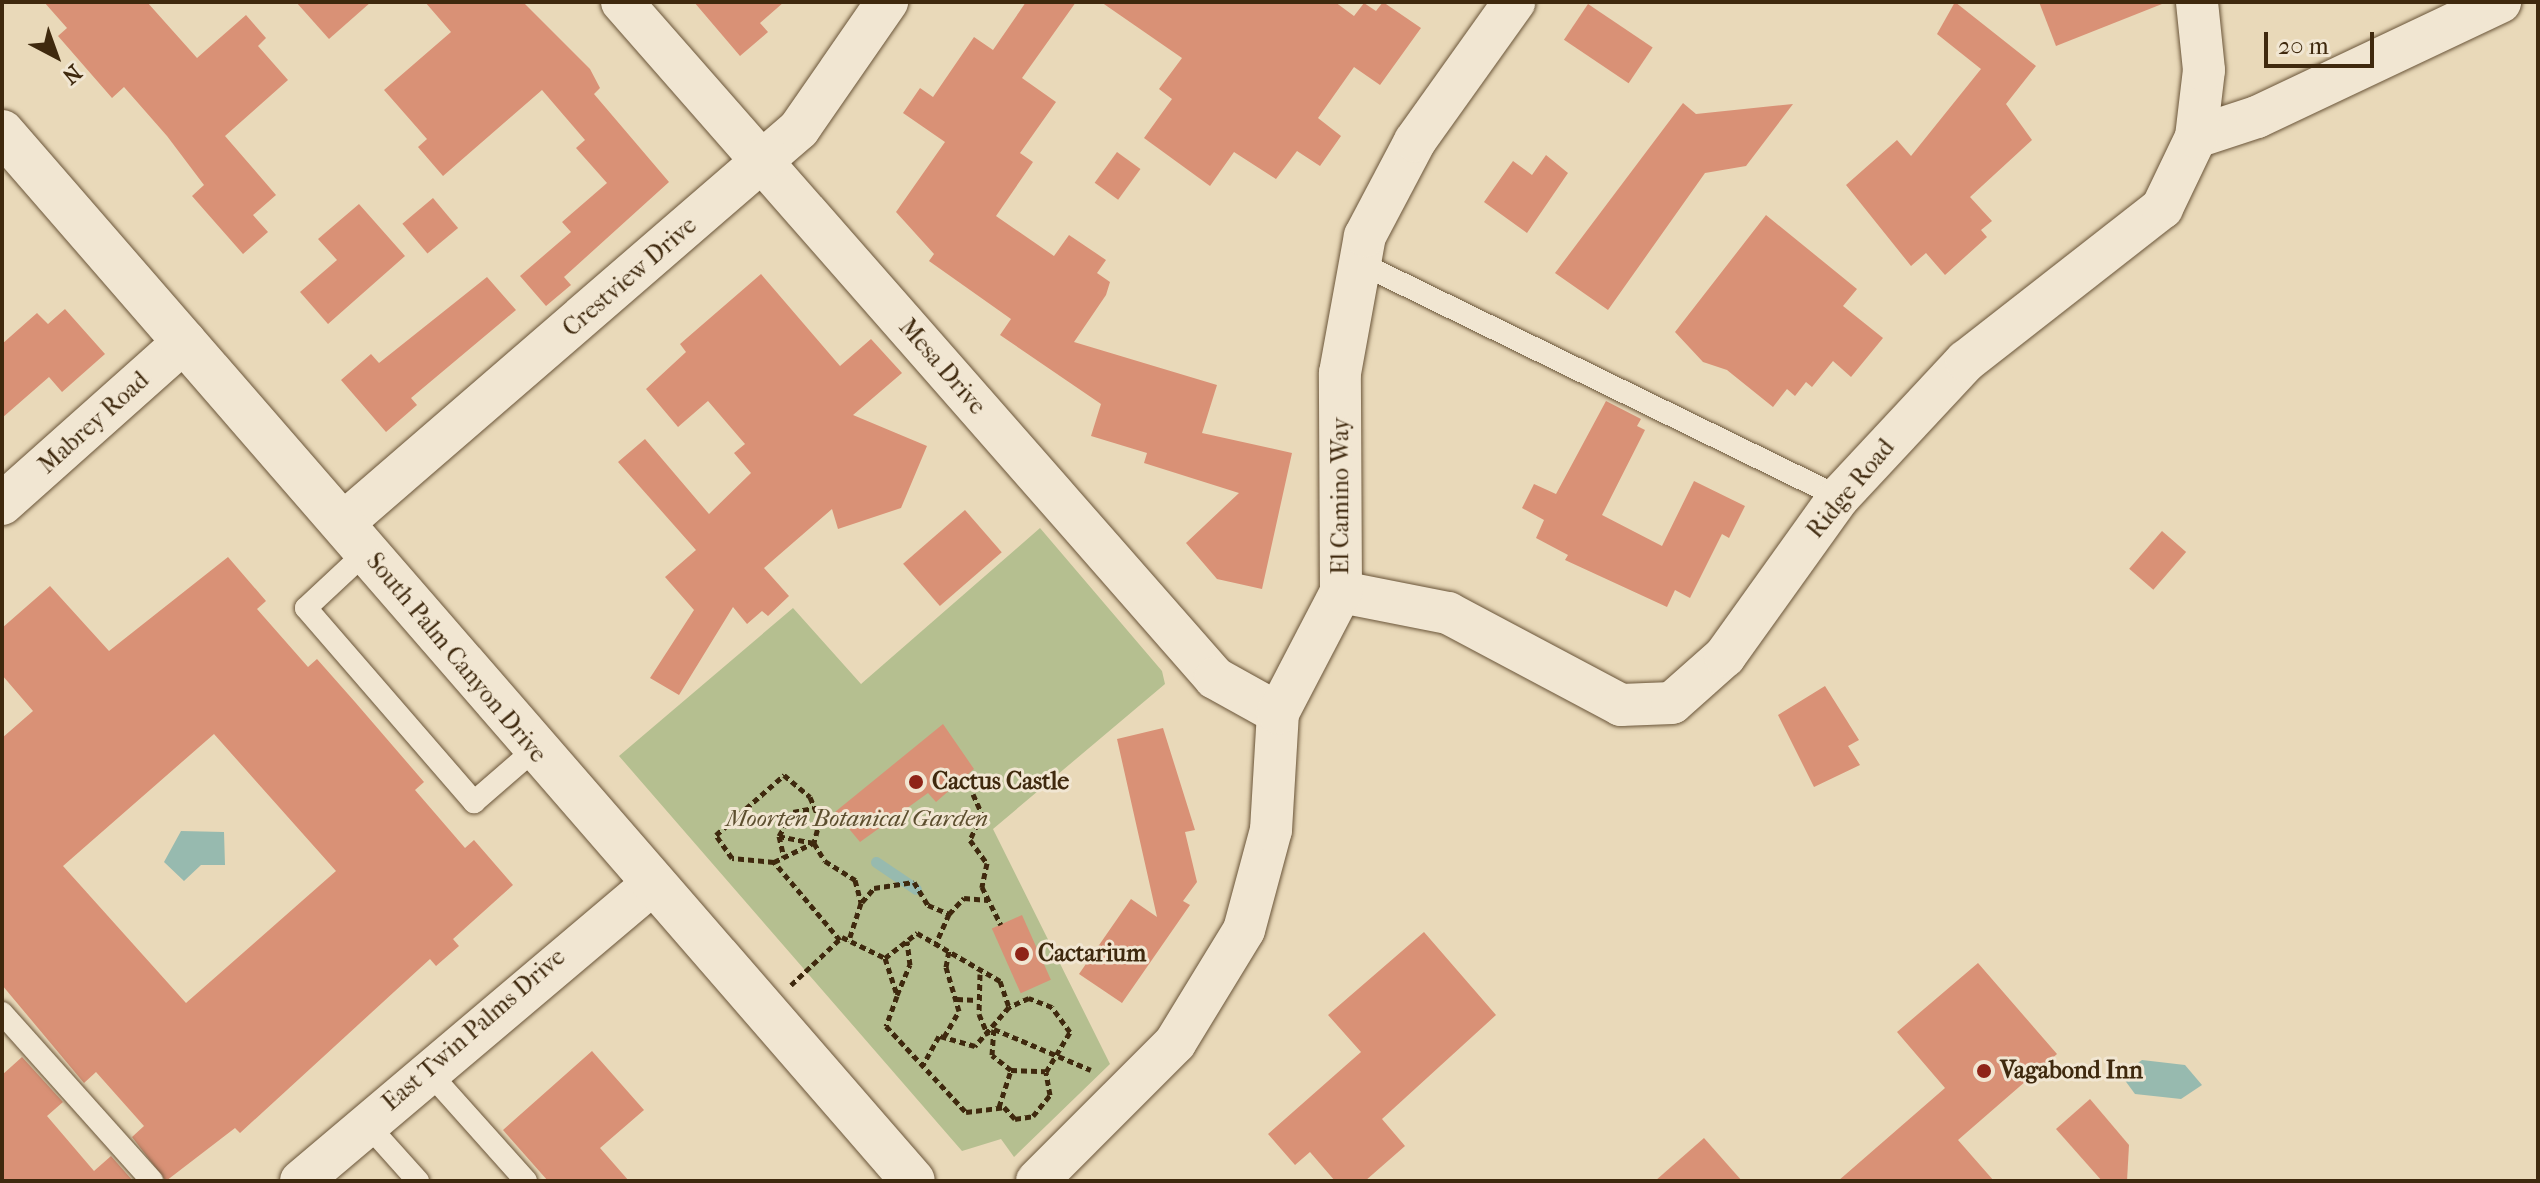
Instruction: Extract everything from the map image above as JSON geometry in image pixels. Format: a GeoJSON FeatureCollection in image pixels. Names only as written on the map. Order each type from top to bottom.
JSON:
{"type":"FeatureCollection","features":[{"type":"Feature","properties":{"kind":"street","name":"Mesa Drive"},"geometry":{"type":"LineString","coordinates":[[622,2],[1215,678],[1278,713]]}},
{"type":"Feature","properties":{"kind":"street","name":"Crestview Drive"},"geometry":{"type":"LineString","coordinates":[[354,538],[799,129],[887,2]]}},
{"type":"Feature","properties":{"kind":"street","name":"El Camino Way"},"geometry":{"type":"LineString","coordinates":[[1037,1181],[1175,1043],[1244,930],[1271,830],[1278,713],[1341,592],[1340,373],[1365,236],[1415,141],[1514,2]]}},
{"type":"Feature","properties":{"kind":"street","name":"Ridge Road"},"geometry":{"type":"LineString","coordinates":[[1341,592],[1448,613],[1621,705],[1672,703],[1725,656],[1839,497],[1966,361],[2162,208],[2196,137],[2204,70],[2197,2]]}},
{"type":"Feature","properties":{"kind":"street"},"geometry":{"type":"LineString","coordinates":[[2196,137],[2257,117],[2500,2]]}},
{"type":"Feature","properties":{"kind":"street","name":"South Palm Canyon Drive"},"geometry":{"type":"LineString","coordinates":[[2,132],[534,750],[913,1181]]}},
{"type":"Feature","properties":{"kind":"street","name":"Mabrey Road"},"geometry":{"type":"LineString","coordinates":[[2,504],[185,341]]}},
{"type":"Feature","properties":{"kind":"street","name":"East Twin Palms Drive"},"geometry":{"type":"LineString","coordinates":[[301,1181],[426,1069],[652,884]]}},
{"type":"Feature","properties":{"kind":"lane"},"geometry":{"type":"LineString","coordinates":[[1360,263],[1839,497]]}},
{"type":"Feature","properties":{"kind":"lane"},"geometry":{"type":"LineString","coordinates":[[354,538],[306,608],[474,802],[534,750]]}},
{"type":"Feature","properties":{"kind":"lane"},"geometry":{"type":"LineString","coordinates":[[2,1013],[152,1181]]}},
{"type":"Feature","properties":{"kind":"lane"},"geometry":{"type":"LineString","coordinates":[[426,1069],[526,1181]]}},
{"type":"Feature","properties":{"kind":"lane"},"geometry":{"type":"LineString","coordinates":[[366,1123],[418,1181]]}},
{"type":"Feature","properties":{"kind":"path"},"geometry":{"type":"LineString","coordinates":[[814,843],[774,862],[732,858],[716,835],[784,775],[814,808],[820,820],[814,843],[825,861],[855,880],[861,903],[849,941]]}},
{"type":"Feature","properties":{"kind":"path"},"geometry":{"type":"LineString","coordinates":[[973,794],[982,814],[970,840],[987,863],[988,900],[1001,925]]}},
{"type":"Feature","properties":{"kind":"path"},"geometry":{"type":"LineString","coordinates":[[784,857],[779,836],[793,812],[814,808]]}},
{"type":"Feature","properties":{"kind":"path"},"geometry":{"type":"LineString","coordinates":[[779,836],[814,843]]}},
{"type":"Feature","properties":{"kind":"path"},"geometry":{"type":"LineString","coordinates":[[774,862],[840,940],[849,941],[885,958],[897,996]]}},
{"type":"Feature","properties":{"kind":"path"},"geometry":{"type":"LineString","coordinates":[[861,903],[894,882],[907,879],[928,905],[949,914]]}},
{"type":"Feature","properties":{"kind":"path"},"geometry":{"type":"LineString","coordinates":[[936,943],[949,914],[964,898],[988,900]]}},
{"type":"Feature","properties":{"kind":"path"},"geometry":{"type":"LineString","coordinates":[[885,958],[917,933],[949,950],[980,974],[1000,981],[1009,1007]]}},
{"type":"Feature","properties":{"kind":"path"},"geometry":{"type":"LineString","coordinates":[[765,1010],[840,940]]}},
{"type":"Feature","properties":{"kind":"path"},"geometry":{"type":"LineString","coordinates":[[907,941],[910,965],[886,1026],[966,1112],[999,1107],[1015,1119],[1033,1116],[1050,1095],[1046,1072],[1070,1032],[1052,1007],[1029,998],[1009,1007],[994,1029],[975,1046],[944,1037]]}},
{"type":"Feature","properties":{"kind":"path"},"geometry":{"type":"LineString","coordinates":[[923,1065],[929,1046],[944,1037],[957,999],[946,967],[949,950]]}},
{"type":"Feature","properties":{"kind":"path"},"geometry":{"type":"LineString","coordinates":[[980,974],[977,1000],[988,1035]]}},
{"type":"Feature","properties":{"kind":"path"},"geometry":{"type":"LineString","coordinates":[[957,999],[977,1000]]}},
{"type":"Feature","properties":{"kind":"path"},"geometry":{"type":"LineString","coordinates":[[994,1029],[1054,1057],[1092,1070]]}},
{"type":"Feature","properties":{"kind":"path"},"geometry":{"type":"LineString","coordinates":[[994,1029],[992,1055],[1011,1070],[1046,1072]]}},
{"type":"Feature","properties":{"kind":"path"},"geometry":{"type":"LineString","coordinates":[[999,1107],[1011,1070]]}},
{"type":"Feature","properties":{"kind":"green space","name":"Moorten Botanical Garden"},"geometry":{"type":"Polygon","coordinates":[[[1040,528],[1162,671],[1165,684],[993,829],[1110,1064],[1014,1157],[1001,1139],[962,1151],[619,756],[793,608],[861,684],[1040,528]]]}},
{"type":"Feature","properties":{"kind":"water"},"geometry":{"type":"Polygon","coordinates":[[[181,831],[224,832],[225,865],[201,865],[184,881],[164,862],[181,831]]]}},
{"type":"Feature","properties":{"kind":"water"},"geometry":{"type":"Polygon","coordinates":[[[2142,1060],[2185,1065],[2202,1085],[2181,1099],[2135,1094],[2121,1075],[2142,1060]]]}},
{"type":"Feature","properties":{"kind":"building"},"geometry":{"type":"Polygon","coordinates":[[[44,2],[147,2],[197,58],[246,15],[266,38],[258,46],[288,80],[225,136],[276,195],[253,215],[268,232],[243,254],[192,196],[204,185],[167,136],[124,87],[112,98],[58,36],[67,28],[44,2]]]}},
{"type":"Feature","properties":{"kind":"building"},"geometry":{"type":"Polygon","coordinates":[[[296,2],[371,2],[329,39],[296,2]]]}},
{"type":"Feature","properties":{"kind":"building"},"geometry":{"type":"Polygon","coordinates":[[[425,2],[523,2],[590,69],[600,88],[594,94],[669,182],[564,277],[571,285],[546,306],[520,276],[571,232],[562,222],[607,183],[576,148],[585,140],[542,90],[443,176],[418,147],[427,139],[384,90],[451,32],[425,2]]]}},
{"type":"Feature","properties":{"kind":"building"},"geometry":{"type":"Polygon","coordinates":[[[694,2],[784,2],[760,23],[768,32],[740,56],[694,2]]]}},
{"type":"Feature","properties":{"kind":"building"},"geometry":{"type":"Polygon","coordinates":[[[1026,2],[1076,2],[1022,78],[1056,102],[1020,153],[1033,162],[996,216],[1054,256],[1069,235],[1106,260],[1097,273],[1110,282],[1106,295],[1074,342],[1217,385],[1202,433],[1292,453],[1262,589],[1217,579],[1186,543],[1239,493],[1144,463],[1147,453],[1091,436],[1101,404],[1000,335],[1011,319],[929,261],[934,254],[896,212],[945,142],[903,113],[920,88],[933,97],[974,37],[993,50],[1026,2]]]}},
{"type":"Feature","properties":{"kind":"building"},"geometry":{"type":"Polygon","coordinates":[[[1101,2],[1335,2],[1354,16],[1364,3],[1376,11],[1383,2],[1421,28],[1380,85],[1354,67],[1318,118],[1341,136],[1320,166],[1297,151],[1276,179],[1234,152],[1210,186],[1144,138],[1172,99],[1159,89],[1182,58],[1101,2]]]}},
{"type":"Feature","properties":{"kind":"building"},"geometry":{"type":"Polygon","coordinates":[[[1955,2],[2036,66],[2006,104],[2032,140],[1970,197],[1992,221],[1981,230],[1987,237],[1945,275],[1926,253],[1911,266],[1846,185],[1897,140],[1911,156],[1981,69],[1937,34],[1955,2]]]}},
{"type":"Feature","properties":{"kind":"building"},"geometry":{"type":"Polygon","coordinates":[[[2039,2],[2161,2],[2162,4],[2056,46],[2039,2]]]}},
{"type":"Feature","properties":{"kind":"building"},"geometry":{"type":"Polygon","coordinates":[[[1588,4],[1653,48],[1629,83],[1564,40],[1588,4]]]}},
{"type":"Feature","properties":{"kind":"building"},"geometry":{"type":"Polygon","coordinates":[[[1683,103],[1696,114],[1793,104],[1746,166],[1705,173],[1608,310],[1555,273],[1683,103]]]}},
{"type":"Feature","properties":{"kind":"building"},"geometry":{"type":"Polygon","coordinates":[[[1117,152],[1140,169],[1118,200],[1095,183],[1117,152]]]}},
{"type":"Feature","properties":{"kind":"building"},"geometry":{"type":"Polygon","coordinates":[[[1546,155],[1568,173],[1527,233],[1484,202],[1513,161],[1532,175],[1546,155]]]}},
{"type":"Feature","properties":{"kind":"building"},"geometry":{"type":"Polygon","coordinates":[[[433,198],[458,228],[427,254],[402,224],[433,198]]]}},
{"type":"Feature","properties":{"kind":"building"},"geometry":{"type":"Polygon","coordinates":[[[359,204],[405,256],[328,324],[300,292],[337,260],[318,239],[359,204]]]}},
{"type":"Feature","properties":{"kind":"building"},"geometry":{"type":"Polygon","coordinates":[[[1766,215],[1857,289],[1843,306],[1883,338],[1851,377],[1833,361],[1812,387],[1806,382],[1795,396],[1787,389],[1773,407],[1727,370],[1703,362],[1675,332],[1766,215]]]}},
{"type":"Feature","properties":{"kind":"building"},"geometry":{"type":"Polygon","coordinates":[[[761,274],[840,366],[871,339],[902,373],[853,415],[927,446],[901,508],[838,529],[832,509],[764,568],[789,596],[768,616],[762,611],[747,624],[733,607],[679,695],[650,678],[694,610],[665,577],[696,550],[618,462],[645,439],[709,514],[751,473],[734,453],[745,444],[708,401],[678,427],[646,389],[686,352],[680,344],[761,274]]]}},
{"type":"Feature","properties":{"kind":"building"},"geometry":{"type":"Polygon","coordinates":[[[487,277],[516,310],[411,398],[417,405],[386,432],[341,380],[371,354],[379,363],[487,277]]]}},
{"type":"Feature","properties":{"kind":"building"},"geometry":{"type":"Polygon","coordinates":[[[65,309],[105,354],[62,392],[49,377],[2,418],[2,344],[37,313],[48,324],[65,309]]]}},
{"type":"Feature","properties":{"kind":"building"},"geometry":{"type":"Polygon","coordinates":[[[1606,401],[1641,419],[1637,426],[1645,430],[1602,515],[1662,546],[1694,481],[1745,506],[1729,538],[1722,534],[1690,598],[1675,590],[1667,607],[1565,560],[1568,555],[1536,538],[1544,520],[1522,508],[1534,484],[1556,494],[1606,401]]]}},
{"type":"Feature","properties":{"kind":"building"},"geometry":{"type":"Polygon","coordinates":[[[965,510],[1002,552],[940,606],[903,564],[965,510]]]}},
{"type":"Feature","properties":{"kind":"building"},"geometry":{"type":"Polygon","coordinates":[[[2162,531],[2186,552],[2153,590],[2129,569],[2162,531]]]}},
{"type":"Feature","properties":{"kind":"building"},"geometry":{"type":"Polygon","coordinates":[[[228,557],[266,601],[257,609],[308,667],[317,659],[355,702],[424,782],[415,790],[465,848],[474,840],[513,885],[453,939],[459,946],[436,966],[430,959],[240,1133],[235,1128],[166,1181],[132,1137],[144,1126],[96,1072],[84,1083],[2,985],[2,738],[33,711],[2,675],[2,628],[50,586],[109,651],[228,557]],[[214,734],[63,866],[186,1003],[336,871],[214,734]]]}},
{"type":"Feature","properties":{"kind":"building"},"geometry":{"type":"Polygon","coordinates":[[[1825,686],[1859,740],[1848,746],[1860,765],[1814,787],[1778,715],[1825,686]]]}},
{"type":"Feature","properties":{"kind":"building","name":"Cactus Castle"},"geometry":{"type":"Polygon","coordinates":[[[943,724],[974,769],[936,802],[928,793],[860,842],[835,812],[943,724]]]}},
{"type":"Feature","properties":{"kind":"building"},"geometry":{"type":"Polygon","coordinates":[[[1163,728],[1195,830],[1185,832],[1197,882],[1183,901],[1190,905],[1122,1003],[1079,974],[1131,899],[1157,917],[1117,739],[1163,728]]]}},
{"type":"Feature","properties":{"kind":"building","name":"Cactarium"},"geometry":{"type":"Polygon","coordinates":[[[1022,915],[1051,980],[1021,993],[992,928],[1022,915]]]}},
{"type":"Feature","properties":{"kind":"building"},"geometry":{"type":"Polygon","coordinates":[[[1424,932],[1496,1015],[1382,1119],[1405,1146],[1365,1181],[1335,1181],[1310,1152],[1295,1165],[1268,1134],[1361,1052],[1328,1015],[1424,932]]]}},
{"type":"Feature","properties":{"kind":"building","name":"Vagabond Inn"},"geometry":{"type":"Polygon","coordinates":[[[1978,963],[2057,1054],[1958,1140],[1994,1181],[1838,1181],[1945,1088],[1897,1032],[1978,963]]]}},
{"type":"Feature","properties":{"kind":"building"},"geometry":{"type":"Polygon","coordinates":[[[592,1051],[644,1110],[600,1148],[629,1181],[548,1181],[503,1130],[592,1051]]]}},
{"type":"Feature","properties":{"kind":"building"},"geometry":{"type":"Polygon","coordinates":[[[22,1057],[63,1102],[47,1116],[94,1171],[111,1156],[133,1181],[2,1181],[2,1075],[22,1057]]]}},
{"type":"Feature","properties":{"kind":"building"},"geometry":{"type":"Polygon","coordinates":[[[2090,1099],[2129,1145],[2127,1181],[2102,1181],[2056,1129],[2090,1099]]]}},
{"type":"Feature","properties":{"kind":"building"},"geometry":{"type":"Polygon","coordinates":[[[1704,1138],[1742,1181],[1655,1181],[1704,1138]]]}},
{"type":"Feature","properties":{"kind":"waterway"},"geometry":{"type":"LineString","coordinates":[[876,862],[916,889]]}},
{"type":"Feature","properties":{"kind":"place","name":"Cactus Castle"},"geometry":{"type":"Point","coordinates":[916,782]}},
{"type":"Feature","properties":{"kind":"place","name":"Cactarium"},"geometry":{"type":"Point","coordinates":[1022,954]}},
{"type":"Feature","properties":{"kind":"place","name":"Vagabond Inn"},"geometry":{"type":"Point","coordinates":[1984,1071]}}]}
